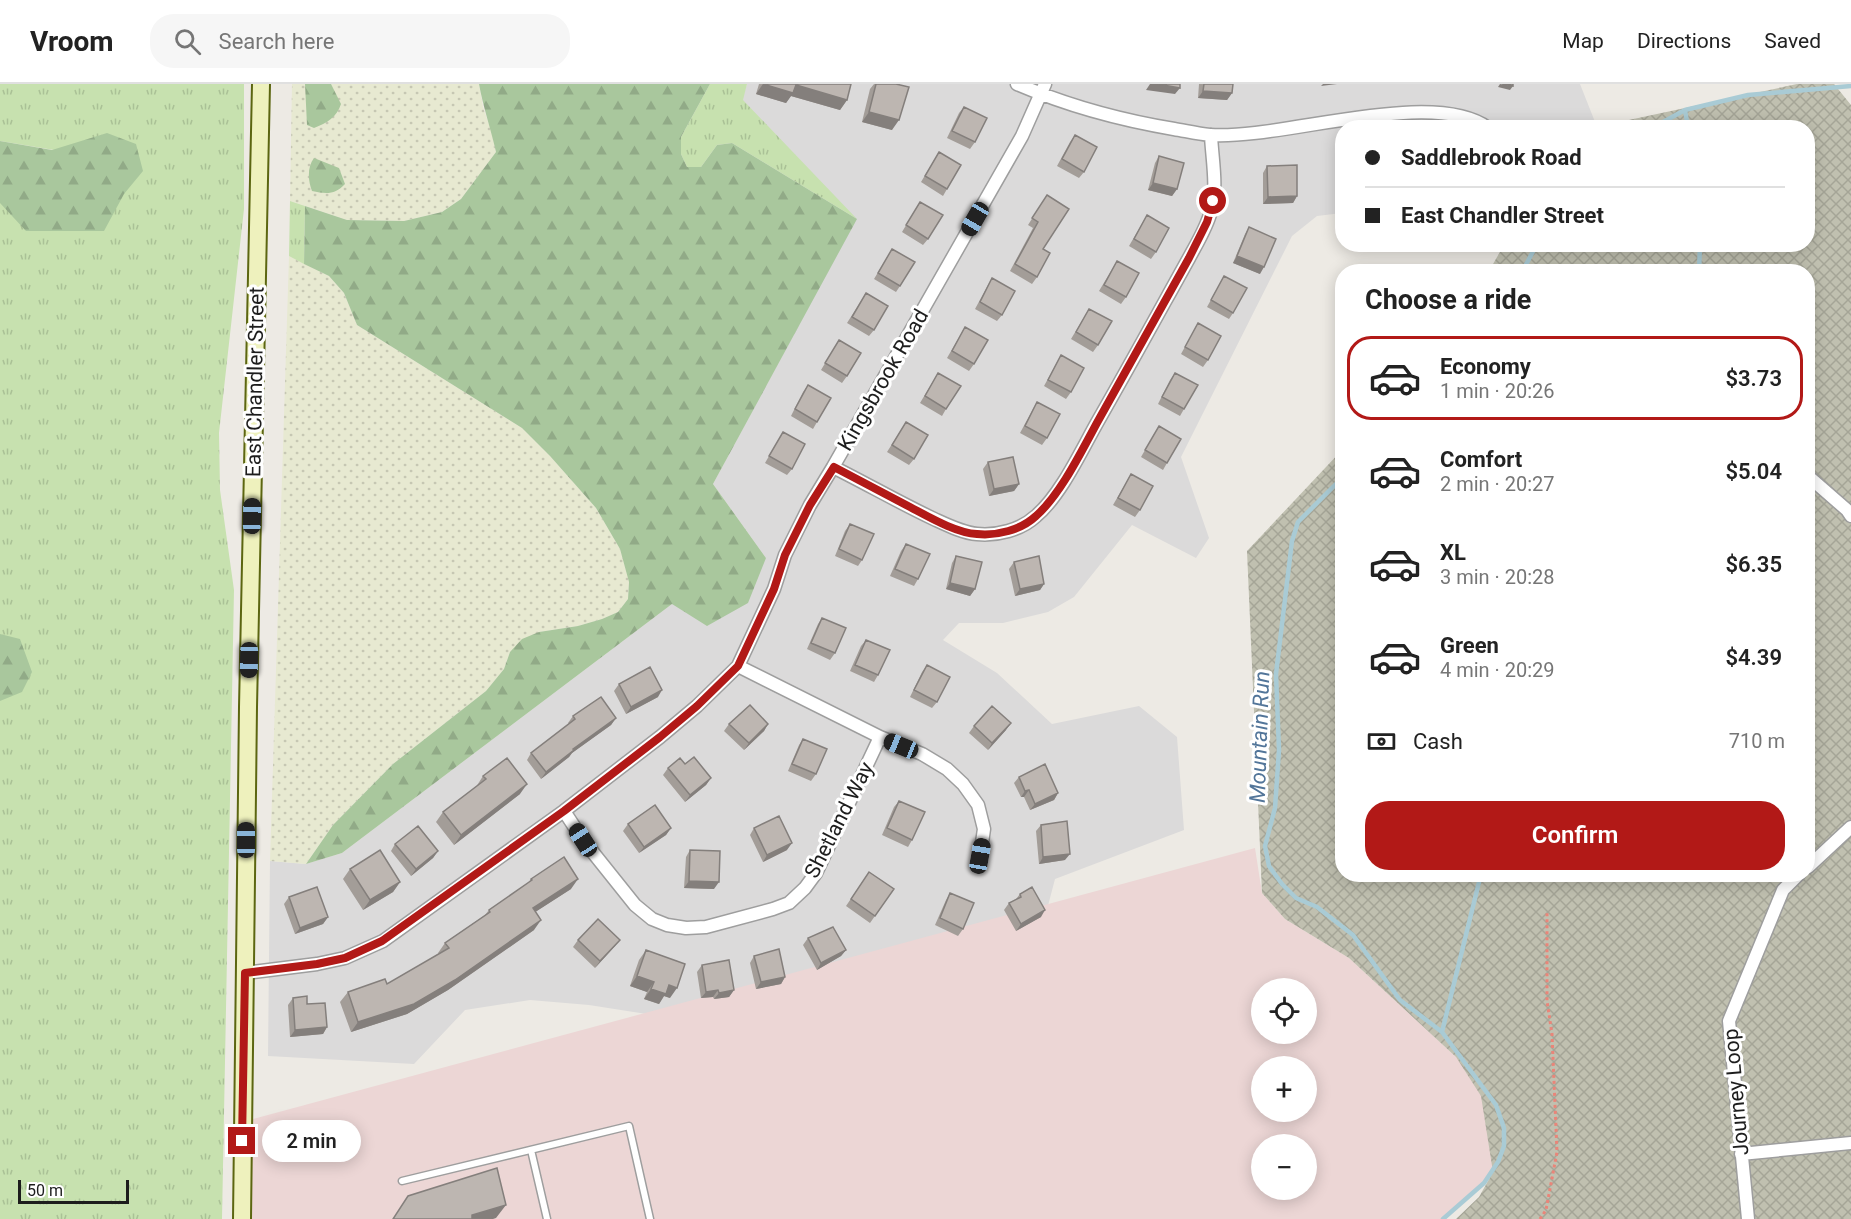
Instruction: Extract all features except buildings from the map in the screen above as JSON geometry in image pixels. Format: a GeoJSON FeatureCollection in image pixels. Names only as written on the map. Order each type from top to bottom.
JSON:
{"type":"FeatureCollection","features":[{"type":"Feature","properties":{"kind":"street","name":"East Chandler Street"},"geometry":{"type":"LineString","coordinates":[[242,1219],[248,708],[261,84]]}},
{"type":"Feature","properties":{"kind":"street"},"geometry":{"type":"LineString","coordinates":[[1017,84],[1043,89],[1119,119],[1211,135],[1251,133],[1335,121]]}},
{"type":"Feature","properties":{"kind":"street","name":"Kingsbrook Road"},"geometry":{"type":"LineString","coordinates":[[245,973],[345,958],[382,941],[564,811],[660,737],[697,706],[738,666],[774,589],[785,555],[810,505],[834,467],[1022,136],[1043,89]]}},
{"type":"Feature","properties":{"kind":"street"},"geometry":{"type":"LineString","coordinates":[[1345,120],[1396,113],[1455,115],[1476,120]]}},
{"type":"Feature","properties":{"kind":"street"},"geometry":{"type":"LineString","coordinates":[[834,467],[949,526],[974,534],[1010,530],[1035,518],[1070,470],[1207,222],[1213,201],[1211,135]]}},
{"type":"Feature","properties":{"kind":"street"},"geometry":{"type":"LineString","coordinates":[[1815,482],[1851,516]]}},
{"type":"Feature","properties":{"kind":"street"},"geometry":{"type":"LineString","coordinates":[[738,666],[947,769],[963,784],[978,805],[984,829],[980,856]]}},
{"type":"Feature","properties":{"kind":"street","name":"Shetland Way"},"geometry":{"type":"LineString","coordinates":[[564,811],[583,840],[634,905],[652,919],[667,925],[686,928],[706,927],[789,903],[805,888],[816,873],[880,737]]}},
{"type":"Feature","properties":{"kind":"street"},"geometry":{"type":"LineString","coordinates":[[1815,860],[1851,827]]}},
{"type":"Feature","properties":{"kind":"street","name":"Journey Loop"},"geometry":{"type":"LineString","coordinates":[[1748,1219],[1729,1021],[1783,890],[1791,882]]}},
{"type":"Feature","properties":{"kind":"street"},"geometry":{"type":"LineString","coordinates":[[1741,1154],[1851,1143]]}},
{"type":"Feature","properties":{"kind":"lane"},"geometry":{"type":"LineString","coordinates":[[402,1181],[629,1126],[650,1219]]}},
{"type":"Feature","properties":{"kind":"lane"},"geometry":{"type":"LineString","coordinates":[[531,1150],[547,1219]]}},
{"type":"Feature","properties":{"kind":"path"},"geometry":{"type":"LineString","coordinates":[[1540,1219],[1546,1210],[1557,1152],[1552,1034],[1547,1001],[1547,912]]}},
{"type":"Feature","properties":{"kind":"shaded area"},"geometry":{"type":"Polygon","coordinates":[[[292,84],[479,84],[496,152],[461,199],[442,212],[404,221],[347,220],[290,201],[292,84]]]}},
{"type":"Feature","properties":{"kind":"shaded area"},"geometry":{"type":"Polygon","coordinates":[[[747,84],[1580,84],[1594,120],[1335,120],[1335,214],[1317,216],[1292,236],[1181,457],[1209,538],[1196,558],[1132,525],[1074,597],[1048,612],[1003,623],[959,623],[943,640],[997,673],[1052,724],[1139,706],[1177,737],[1184,830],[1055,879],[1040,936],[672,1018],[589,1005],[530,1000],[465,1010],[414,1064],[268,1056],[270,861],[306,864],[342,853],[672,604],[766,558],[713,484],[856,219],[742,100],[747,84]]]}},
{"type":"Feature","properties":{"kind":"shaded area"},"geometry":{"type":"Polygon","coordinates":[[[1797,84],[1834,84],[1851,105],[1851,1219],[1456,1219],[1479,1197],[1493,1172],[1481,1096],[1456,1057],[1349,958],[1285,919],[1262,893],[1247,551],[1335,457],[1335,882],[1815,882],[1815,264],[1493,264],[1500,252],[1815,252],[1815,120],[1629,120],[1797,84]]]}},
{"type":"Feature","properties":{"kind":"shaded area"},"geometry":{"type":"Polygon","coordinates":[[[289,256],[329,276],[344,293],[357,325],[522,428],[596,508],[620,549],[629,581],[628,599],[618,612],[578,626],[539,632],[510,652],[504,669],[486,691],[393,764],[333,825],[306,864],[270,861],[289,256]]]}},
{"type":"Feature","properties":{"kind":"shaded area"},"geometry":{"type":"Polygon","coordinates":[[[1255,848],[1262,893],[1285,919],[1349,958],[1456,1057],[1496,1105],[1504,1146],[1484,1183],[1443,1219],[246,1219],[242,1122],[1255,848]]]}},
{"type":"Feature","properties":{"kind":"green space"},"geometry":{"type":"Polygon","coordinates":[[[0,84],[244,84],[244,209],[219,433],[220,490],[234,590],[222,1219],[0,1219],[0,185],[66,152],[0,141],[0,84]]]}},
{"type":"Feature","properties":{"kind":"green space"},"geometry":{"type":"Polygon","coordinates":[[[305,84],[331,84],[341,104],[331,119],[314,128],[307,125],[305,84]]]}},
{"type":"Feature","properties":{"kind":"green space"},"geometry":{"type":"Polygon","coordinates":[[[479,84],[710,84],[681,137],[681,154],[687,167],[701,167],[717,145],[732,143],[857,219],[713,484],[766,558],[748,603],[707,626],[672,604],[342,853],[306,864],[333,825],[393,764],[486,691],[504,669],[510,652],[522,639],[539,632],[578,626],[602,619],[618,612],[628,599],[629,582],[620,549],[596,508],[550,456],[522,428],[357,325],[344,293],[329,276],[304,264],[305,206],[347,220],[404,221],[442,212],[461,199],[496,152],[479,84]]]}},
{"type":"Feature","properties":{"kind":"green space"},"geometry":{"type":"Polygon","coordinates":[[[710,84],[747,84],[743,100],[857,219],[732,143],[717,145],[701,167],[687,167],[681,154],[681,137],[710,84]]]}},
{"type":"Feature","properties":{"kind":"green space"},"geometry":{"type":"Polygon","coordinates":[[[107,133],[136,144],[143,171],[124,194],[104,231],[26,231],[0,203],[0,141],[52,150],[107,133]]]}},
{"type":"Feature","properties":{"kind":"green space"},"geometry":{"type":"Polygon","coordinates":[[[314,158],[339,168],[345,184],[330,193],[312,191],[309,174],[314,158]]]}},
{"type":"Feature","properties":{"kind":"green space"},"geometry":{"type":"Polygon","coordinates":[[[290,201],[305,206],[304,264],[289,256],[290,201]]]}},
{"type":"Feature","properties":{"kind":"green space"},"geometry":{"type":"Polygon","coordinates":[[[0,634],[20,639],[32,672],[22,692],[0,701],[0,634]]]}},
{"type":"Feature","properties":{"kind":"waterway","name":"Mountain Run"},"geometry":{"type":"LineString","coordinates":[[1667,120],[1685,110],[1748,95],[1851,86]]}},
{"type":"Feature","properties":{"kind":"waterway"},"geometry":{"type":"LineString","coordinates":[[1685,110],[1687,120]]}},
{"type":"Feature","properties":{"kind":"waterway","name":"Mountain Run"},"geometry":{"type":"LineString","coordinates":[[1526,264],[1533,252]]}},
{"type":"Feature","properties":{"kind":"waterway"},"geometry":{"type":"LineString","coordinates":[[1699,264],[1700,252]]}},
{"type":"Feature","properties":{"kind":"waterway","name":"Mountain Run"},"geometry":{"type":"LineString","coordinates":[[1335,485],[1298,522],[1292,541],[1276,674],[1279,750],[1275,808],[1265,846],[1269,866],[1282,884],[1296,898],[1317,907],[1353,935],[1400,1000],[1442,1032],[1496,1105],[1504,1128],[1504,1146],[1498,1162],[1484,1183],[1443,1219]]}},
{"type":"Feature","properties":{"kind":"waterway"},"geometry":{"type":"LineString","coordinates":[[1442,1032],[1479,882]]}},
{"type":"Feature","properties":{"kind":"route"},"geometry":{"type":"LineString","coordinates":[[242,1141],[245,973],[345,958],[382,941],[564,811],[697,706],[738,666],[774,589],[785,555],[810,505],[834,467],[949,526],[974,534],[1010,530],[1035,518],[1070,470],[1189,258],[1207,222],[1213,201]]}}]}
